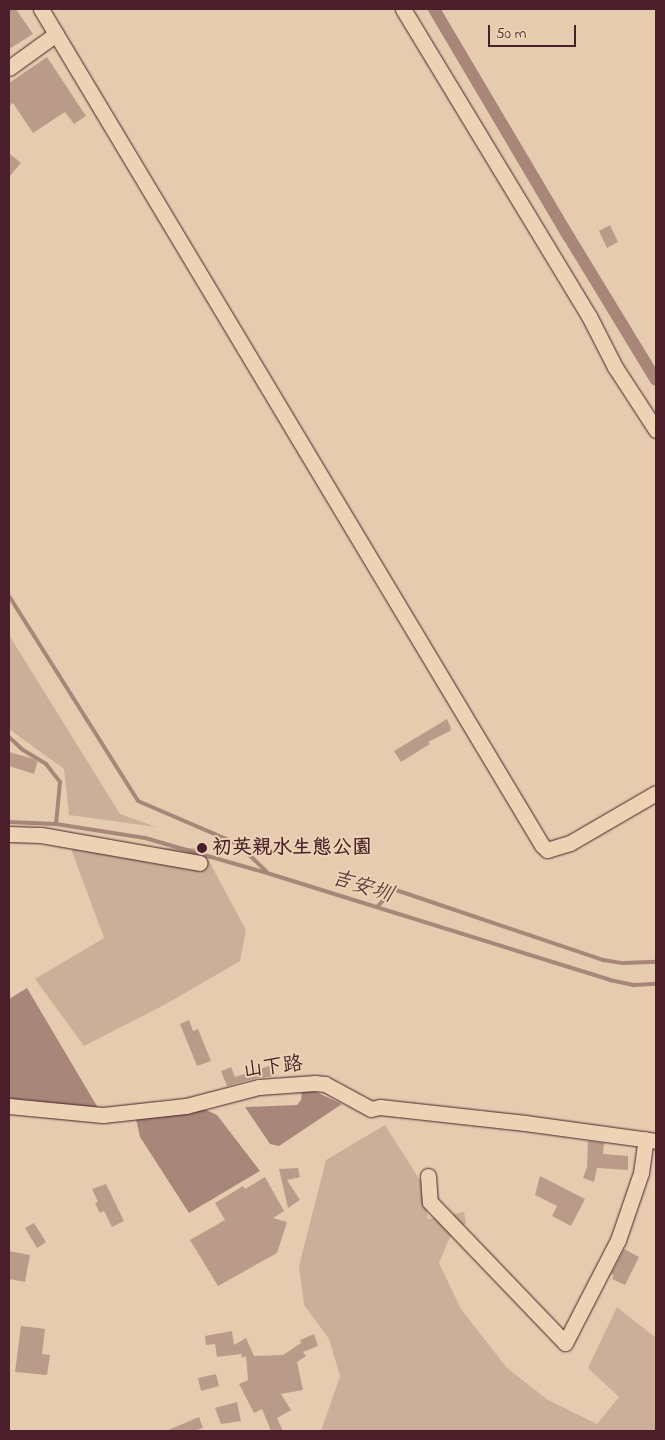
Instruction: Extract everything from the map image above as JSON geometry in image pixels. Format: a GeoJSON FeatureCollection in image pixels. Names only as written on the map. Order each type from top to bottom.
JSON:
{"type":"FeatureCollection","features":[{"type":"Feature","properties":{"kind":"street"},"geometry":{"type":"LineString","coordinates":[[41,9],[542,845],[547,850],[570,843],[656,793]]}},
{"type":"Feature","properties":{"kind":"street"},"geometry":{"type":"LineString","coordinates":[[403,9],[588,316],[615,367],[656,430]]}},
{"type":"Feature","properties":{"kind":"street"},"geometry":{"type":"LineString","coordinates":[[9,68],[56,34]]}},
{"type":"Feature","properties":{"kind":"street"},"geometry":{"type":"LineString","coordinates":[[9,834],[40,835],[200,863]]}},
{"type":"Feature","properties":{"kind":"street","name":"山下路"},"geometry":{"type":"LineString","coordinates":[[9,1106],[103,1115],[186,1106],[259,1088],[315,1083],[325,1084],[371,1109],[380,1107],[525,1123],[651,1140]]}},
{"type":"Feature","properties":{"kind":"street"},"geometry":{"type":"LineString","coordinates":[[428,1176],[430,1202],[565,1343],[618,1240],[651,1140]]}},
{"type":"Feature","properties":{"kind":"shaded area"},"geometry":{"type":"Polygon","coordinates":[[[9,635],[120,814],[156,827],[69,815],[64,769],[9,729],[9,635]]]}},
{"type":"Feature","properties":{"kind":"shaded area"},"geometry":{"type":"Polygon","coordinates":[[[202,848],[246,930],[240,961],[166,1004],[84,1046],[35,979],[104,938],[71,849],[202,848]]]}},
{"type":"Feature","properties":{"kind":"shaded area"},"geometry":{"type":"Polygon","coordinates":[[[27,988],[101,1113],[9,1102],[9,999],[27,988]]]}},
{"type":"Feature","properties":{"kind":"shaded area"},"geometry":{"type":"Polygon","coordinates":[[[302,1090],[316,1092],[342,1104],[279,1146],[270,1144],[245,1107],[297,1105],[301,1100],[302,1090]]]}},
{"type":"Feature","properties":{"kind":"shaded area"},"geometry":{"type":"Polygon","coordinates":[[[204,1109],[217,1115],[260,1171],[189,1213],[140,1137],[136,1119],[204,1109]]]}},
{"type":"Feature","properties":{"kind":"shaded area"},"geometry":{"type":"Polygon","coordinates":[[[385,1125],[423,1185],[428,1219],[464,1212],[466,1223],[449,1239],[439,1263],[461,1309],[507,1368],[548,1400],[597,1424],[619,1397],[588,1368],[617,1307],[656,1338],[656,1431],[321,1431],[340,1376],[329,1339],[304,1305],[299,1266],[326,1160],[385,1125]]]}},
{"type":"Feature","properties":{"kind":"building"},"geometry":{"type":"Polygon","coordinates":[[[9,9],[16,9],[33,34],[9,49],[9,9]]]}},
{"type":"Feature","properties":{"kind":"building"},"geometry":{"type":"Polygon","coordinates":[[[47,57],[86,116],[74,124],[65,112],[33,133],[13,103],[9,106],[9,83],[47,57]]]}},
{"type":"Feature","properties":{"kind":"building"},"geometry":{"type":"Polygon","coordinates":[[[9,153],[21,163],[9,177],[9,153]]]}},
{"type":"Feature","properties":{"kind":"building"},"geometry":{"type":"Polygon","coordinates":[[[610,225],[618,242],[607,248],[599,231],[610,225]]]}},
{"type":"Feature","properties":{"kind":"building"},"geometry":{"type":"Polygon","coordinates":[[[447,719],[451,728],[450,731],[428,742],[430,744],[401,762],[394,751],[447,719]]]}},
{"type":"Feature","properties":{"kind":"building"},"geometry":{"type":"Polygon","coordinates":[[[9,752],[38,760],[34,774],[9,766],[9,752]]]}},
{"type":"Feature","properties":{"kind":"building"},"geometry":{"type":"Polygon","coordinates":[[[189,1020],[193,1031],[198,1029],[211,1061],[197,1066],[180,1024],[189,1020]]]}},
{"type":"Feature","properties":{"kind":"building"},"geometry":{"type":"Polygon","coordinates":[[[274,1066],[276,1076],[257,1078],[227,1086],[221,1071],[231,1067],[235,1077],[274,1066]]]}},
{"type":"Feature","properties":{"kind":"building"},"geometry":{"type":"Polygon","coordinates":[[[588,1141],[604,1143],[603,1154],[628,1156],[628,1170],[597,1168],[594,1182],[583,1178],[587,1167],[588,1141]]]}},
{"type":"Feature","properties":{"kind":"building"},"geometry":{"type":"Polygon","coordinates":[[[298,1168],[300,1177],[287,1180],[300,1200],[288,1208],[279,1169],[298,1168]]]}},
{"type":"Feature","properties":{"kind":"building"},"geometry":{"type":"Polygon","coordinates":[[[540,1176],[585,1199],[571,1226],[552,1216],[557,1206],[535,1195],[540,1176]]]}},
{"type":"Feature","properties":{"kind":"building"},"geometry":{"type":"Polygon","coordinates":[[[265,1177],[284,1211],[273,1218],[287,1222],[277,1253],[218,1286],[190,1240],[225,1220],[215,1203],[243,1186],[245,1189],[265,1177]]]}},
{"type":"Feature","properties":{"kind":"building"},"geometry":{"type":"Polygon","coordinates":[[[106,1184],[124,1221],[112,1227],[104,1211],[100,1213],[95,1203],[98,1202],[92,1189],[106,1184]]]}},
{"type":"Feature","properties":{"kind":"building"},"geometry":{"type":"Polygon","coordinates":[[[34,1223],[46,1242],[37,1248],[25,1228],[34,1223]]]}},
{"type":"Feature","properties":{"kind":"building"},"geometry":{"type":"Polygon","coordinates":[[[624,1249],[639,1257],[625,1285],[612,1279],[614,1275],[611,1274],[624,1249]]]}},
{"type":"Feature","properties":{"kind":"building"},"geometry":{"type":"Polygon","coordinates":[[[9,1251],[30,1255],[25,1282],[9,1279],[9,1251]]]}},
{"type":"Feature","properties":{"kind":"building"},"geometry":{"type":"Polygon","coordinates":[[[21,1326],[45,1329],[42,1354],[50,1355],[47,1375],[15,1372],[21,1326]]]}},
{"type":"Feature","properties":{"kind":"building"},"geometry":{"type":"Polygon","coordinates":[[[232,1331],[234,1345],[246,1338],[254,1356],[283,1355],[301,1343],[300,1340],[314,1334],[318,1346],[303,1352],[306,1356],[297,1362],[303,1390],[281,1394],[291,1410],[277,1418],[283,1431],[271,1431],[262,1409],[254,1413],[239,1384],[248,1380],[246,1356],[242,1358],[241,1354],[217,1357],[215,1344],[206,1345],[205,1336],[232,1331]]]}},
{"type":"Feature","properties":{"kind":"building"},"geometry":{"type":"Polygon","coordinates":[[[216,1374],[219,1386],[201,1391],[198,1378],[216,1374]]]}},
{"type":"Feature","properties":{"kind":"building"},"geometry":{"type":"Polygon","coordinates":[[[237,1402],[241,1421],[221,1424],[215,1408],[237,1402]]]}},
{"type":"Feature","properties":{"kind":"building"},"geometry":{"type":"Polygon","coordinates":[[[199,1417],[203,1428],[193,1431],[166,1431],[199,1417]]]}},
{"type":"Feature","properties":{"kind":"waterway"},"geometry":{"type":"LineString","coordinates":[[434,9],[656,380]]}},
{"type":"Feature","properties":{"kind":"waterway"},"geometry":{"type":"LineString","coordinates":[[9,596],[138,801],[238,844],[266,871]]}},
{"type":"Feature","properties":{"kind":"waterway","name":"吉安圳"},"geometry":{"type":"LineString","coordinates":[[9,737],[23,750],[46,764],[60,782],[56,824]]}},
{"type":"Feature","properties":{"kind":"waterway","name":"吉安圳"},"geometry":{"type":"LineString","coordinates":[[9,822],[56,824],[145,838],[267,873],[610,980],[634,985],[656,984]]}},
{"type":"Feature","properties":{"kind":"waterway"},"geometry":{"type":"LineString","coordinates":[[377,907],[389,894],[396,890],[603,960],[623,963],[656,962]]}},
{"type":"Feature","properties":{"kind":"place","name":"初英親水生態公園"},"geometry":{"type":"Point","coordinates":[202,848]}}]}
